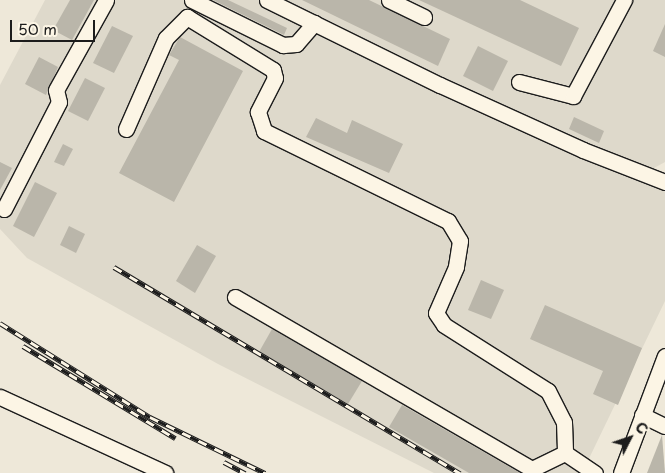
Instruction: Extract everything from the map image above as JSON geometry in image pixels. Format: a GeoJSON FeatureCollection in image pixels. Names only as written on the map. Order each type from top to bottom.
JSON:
{"type":"FeatureCollection","features":[{"type":"Feature","properties":{"kind":"street"},"geometry":{"type":"LineString","coordinates":[[4,209],[60,102],[56,90],[106,0]]}},
{"type":"Feature","properties":{"kind":"street"},"geometry":{"type":"LineString","coordinates":[[192,0],[283,45],[296,44],[314,23]]}},
{"type":"Feature","properties":{"kind":"street"},"geometry":{"type":"LineString","coordinates":[[267,0],[565,142],[665,182]]}},
{"type":"Feature","properties":{"kind":"street"},"geometry":{"type":"LineString","coordinates":[[388,0],[424,17]]}},
{"type":"Feature","properties":{"kind":"street"},"geometry":{"type":"LineString","coordinates":[[519,82],[573,96],[624,0]]}},
{"type":"Feature","properties":{"kind":"street"},"geometry":{"type":"LineString","coordinates":[[126,129],[166,38],[188,16],[273,70],[275,78],[258,112],[264,131],[448,220],[460,241],[456,267],[436,314],[444,325],[548,391],[564,422],[565,453]]}},
{"type":"Feature","properties":{"kind":"street"},"geometry":{"type":"LineString","coordinates":[[234,297],[532,468],[565,453]]}},
{"type":"Feature","properties":{"kind":"street"},"geometry":{"type":"LineString","coordinates":[[621,473],[665,356]]}},
{"type":"Feature","properties":{"kind":"street"},"geometry":{"type":"LineString","coordinates":[[0,397],[165,473]]}},
{"type":"Feature","properties":{"kind":"street"},"geometry":{"type":"LineString","coordinates":[[642,415],[665,426]]}},
{"type":"Feature","properties":{"kind":"street"},"geometry":{"type":"LineString","coordinates":[[565,453],[596,473]]}},
{"type":"Feature","properties":{"kind":"shaded area"},"geometry":{"type":"Polygon","coordinates":[[[45,0],[665,0],[665,162],[654,168],[665,184],[665,301],[582,473],[434,473],[218,364],[27,258],[0,229],[0,85],[45,0]]]}},
{"type":"Feature","properties":{"kind":"building"},"geometry":{"type":"Polygon","coordinates":[[[70,0],[94,0],[72,40],[53,30],[70,0]]]}},
{"type":"Feature","properties":{"kind":"building"},"geometry":{"type":"Polygon","coordinates":[[[213,0],[228,0],[287,28],[284,35],[213,0]]]}},
{"type":"Feature","properties":{"kind":"building"},"geometry":{"type":"Polygon","coordinates":[[[302,0],[369,0],[450,39],[438,66],[302,0]]]}},
{"type":"Feature","properties":{"kind":"building"},"geometry":{"type":"Polygon","coordinates":[[[419,0],[520,0],[579,28],[561,66],[419,0]]]}},
{"type":"Feature","properties":{"kind":"building"},"geometry":{"type":"Polygon","coordinates":[[[665,24],[665,57],[653,51],[665,24]]]}},
{"type":"Feature","properties":{"kind":"building"},"geometry":{"type":"Polygon","coordinates":[[[112,26],[133,36],[114,73],[93,63],[112,26]]]}},
{"type":"Feature","properties":{"kind":"building"},"geometry":{"type":"Polygon","coordinates":[[[180,37],[243,71],[174,202],[119,173],[179,60],[169,55],[180,37]]]}},
{"type":"Feature","properties":{"kind":"building"},"geometry":{"type":"Polygon","coordinates":[[[478,46],[508,61],[493,91],[463,76],[478,46]]]}},
{"type":"Feature","properties":{"kind":"building"},"geometry":{"type":"Polygon","coordinates":[[[39,57],[58,67],[46,95],[25,84],[39,57]]]}},
{"type":"Feature","properties":{"kind":"building"},"geometry":{"type":"Polygon","coordinates":[[[85,78],[105,88],[88,121],[68,111],[85,78]]]}},
{"type":"Feature","properties":{"kind":"building"},"geometry":{"type":"Polygon","coordinates":[[[574,117],[604,131],[599,143],[569,129],[574,117]]]}},
{"type":"Feature","properties":{"kind":"building"},"geometry":{"type":"Polygon","coordinates":[[[316,118],[347,133],[352,120],[403,144],[389,173],[306,137],[316,118]]]}},
{"type":"Feature","properties":{"kind":"building"},"geometry":{"type":"Polygon","coordinates":[[[63,144],[73,149],[64,166],[54,162],[63,144]]]}},
{"type":"Feature","properties":{"kind":"building"},"geometry":{"type":"Polygon","coordinates":[[[0,162],[12,168],[0,190],[0,162]]]}},
{"type":"Feature","properties":{"kind":"building"},"geometry":{"type":"Polygon","coordinates":[[[35,182],[57,193],[34,237],[13,226],[35,182]]]}},
{"type":"Feature","properties":{"kind":"building"},"geometry":{"type":"Polygon","coordinates":[[[69,226],[85,234],[76,253],[60,245],[69,226]]]}},
{"type":"Feature","properties":{"kind":"building"},"geometry":{"type":"Polygon","coordinates":[[[197,245],[216,256],[195,293],[176,281],[197,245]]]}},
{"type":"Feature","properties":{"kind":"building"},"geometry":{"type":"Polygon","coordinates":[[[481,280],[504,290],[491,319],[468,310],[481,280]]]}},
{"type":"Feature","properties":{"kind":"building"},"geometry":{"type":"Polygon","coordinates":[[[545,305],[642,348],[618,405],[593,394],[603,371],[530,339],[545,305]]]}},
{"type":"Feature","properties":{"kind":"building"},"geometry":{"type":"Polygon","coordinates":[[[272,329],[362,381],[348,404],[259,352],[272,329]]]}},
{"type":"Feature","properties":{"kind":"building"},"geometry":{"type":"Polygon","coordinates":[[[402,405],[520,473],[469,473],[389,427],[402,405]]]}},
{"type":"Feature","properties":{"kind":"building"},"geometry":{"type":"Polygon","coordinates":[[[662,435],[665,473],[647,473],[662,435]]]}},
{"type":"Feature","properties":{"kind":"railway"},"geometry":{"type":"LineString","coordinates":[[114,267],[460,473]]}},
{"type":"Feature","properties":{"kind":"railway"},"geometry":{"type":"LineString","coordinates":[[0,323],[150,417],[265,473]]}},
{"type":"Feature","properties":{"kind":"railway"},"geometry":{"type":"LineString","coordinates":[[23,346],[175,438]]}},
{"type":"Feature","properties":{"kind":"railway"},"geometry":{"type":"LineString","coordinates":[[224,462],[245,473]]}}]}
